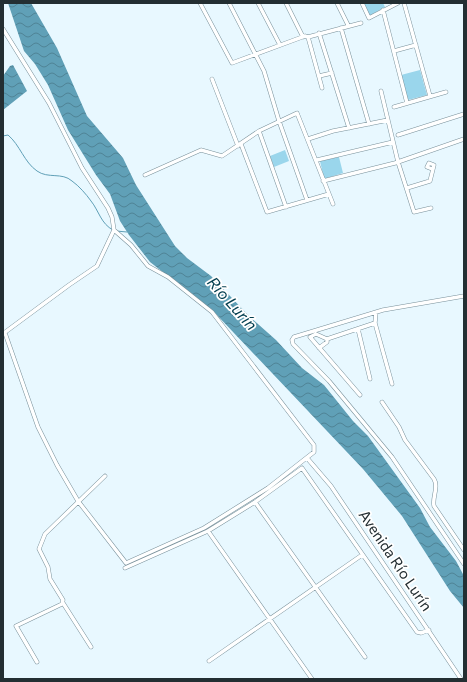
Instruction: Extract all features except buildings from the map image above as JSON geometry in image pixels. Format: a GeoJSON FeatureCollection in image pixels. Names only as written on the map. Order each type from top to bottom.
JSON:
{"type":"FeatureCollection","features":[{"type":"Feature","properties":{"kind":"street"},"geometry":{"type":"LineString","coordinates":[[200,3],[231,62],[319,33],[361,23]]}},
{"type":"Feature","properties":{"kind":"street"},"geometry":{"type":"LineString","coordinates":[[229,3],[264,71],[279,121],[307,200]]}},
{"type":"Feature","properties":{"kind":"street"},"geometry":{"type":"LineString","coordinates":[[258,3],[280,45]]}},
{"type":"Feature","properties":{"kind":"street"},"geometry":{"type":"LineString","coordinates":[[286,3],[306,37],[322,88]]}},
{"type":"Feature","properties":{"kind":"street"},"geometry":{"type":"LineString","coordinates":[[337,3],[348,25]]}},
{"type":"Feature","properties":{"kind":"street"},"geometry":{"type":"LineString","coordinates":[[362,3],[369,18],[398,3]]}},
{"type":"Feature","properties":{"kind":"street"},"geometry":{"type":"LineString","coordinates":[[384,3],[407,103]]}},
{"type":"Feature","properties":{"kind":"street"},"geometry":{"type":"LineString","coordinates":[[404,3],[430,96]]}},
{"type":"Feature","properties":{"kind":"street"},"geometry":{"type":"LineString","coordinates":[[341,28],[369,124]]}},
{"type":"Feature","properties":{"kind":"street"},"geometry":{"type":"LineString","coordinates":[[3,29],[49,103],[82,168],[108,208],[112,217],[114,230],[97,266],[63,289],[4,333],[38,427],[78,501],[122,560],[128,563],[151,551],[173,543],[204,528],[268,488],[314,452],[314,445],[212,312],[168,277],[148,266],[131,245],[114,230]]}},
{"type":"Feature","properties":{"kind":"street"},"geometry":{"type":"LineString","coordinates":[[319,33],[349,128]]}},
{"type":"Feature","properties":{"kind":"street"},"geometry":{"type":"LineString","coordinates":[[394,51],[416,45]]}},
{"type":"Feature","properties":{"kind":"street"},"geometry":{"type":"LineString","coordinates":[[319,76],[332,73]]}},
{"type":"Feature","properties":{"kind":"street"},"geometry":{"type":"LineString","coordinates":[[212,78],[267,212],[328,194]]}},
{"type":"Feature","properties":{"kind":"street"},"geometry":{"type":"LineString","coordinates":[[380,91],[398,162],[414,212],[431,208]]}},
{"type":"Feature","properties":{"kind":"street"},"geometry":{"type":"LineString","coordinates":[[394,107],[446,92]]}},
{"type":"Feature","properties":{"kind":"street"},"geometry":{"type":"LineString","coordinates":[[145,175],[199,150],[221,156],[259,131],[298,113],[333,204]]}},
{"type":"Feature","properties":{"kind":"street"},"geometry":{"type":"LineString","coordinates":[[398,135],[464,114]]}},
{"type":"Feature","properties":{"kind":"street"},"geometry":{"type":"LineString","coordinates":[[308,139],[349,128],[388,120]]}},
{"type":"Feature","properties":{"kind":"street"},"geometry":{"type":"LineString","coordinates":[[259,131],[286,207]]}},
{"type":"Feature","properties":{"kind":"street"},"geometry":{"type":"LineString","coordinates":[[323,181],[398,162],[464,139]]}},
{"type":"Feature","properties":{"kind":"street"},"geometry":{"type":"LineString","coordinates":[[316,160],[394,142]]}},
{"type":"Feature","properties":{"kind":"street"},"geometry":{"type":"LineString","coordinates":[[407,188],[430,181],[432,178],[432,170]]}},
{"type":"Feature","properties":{"kind":"street"},"geometry":{"type":"LineString","coordinates":[[464,296],[376,312],[294,337],[293,344],[329,381],[392,458],[464,564]]}},
{"type":"Feature","properties":{"kind":"street"},"geometry":{"type":"LineString","coordinates":[[376,312],[375,323],[392,384]]}},
{"type":"Feature","properties":{"kind":"street"},"geometry":{"type":"LineString","coordinates":[[360,395],[310,336],[316,334],[327,339],[375,323]]}},
{"type":"Feature","properties":{"kind":"street"},"geometry":{"type":"LineString","coordinates":[[358,329],[370,379]]}},
{"type":"Feature","properties":{"kind":"street"},"geometry":{"type":"LineString","coordinates":[[319,348],[327,342],[327,339]]}},
{"type":"Feature","properties":{"kind":"street"},"geometry":{"type":"LineString","coordinates":[[382,402],[399,427],[405,440],[434,478],[436,485],[433,501],[434,506],[464,550]]}},
{"type":"Feature","properties":{"kind":"street","name":"Avenida Río Lurín"},"geometry":{"type":"LineString","coordinates":[[307,458],[331,486],[461,679]]}},
{"type":"Feature","properties":{"kind":"street"},"geometry":{"type":"LineString","coordinates":[[125,568],[208,531],[255,502],[302,468],[416,632],[421,633],[429,630]]}},
{"type":"Feature","properties":{"kind":"street"},"geometry":{"type":"LineString","coordinates":[[92,647],[63,603],[50,579],[48,567],[39,547],[45,534],[105,476]]}},
{"type":"Feature","properties":{"kind":"street"},"geometry":{"type":"LineString","coordinates":[[255,502],[365,657]]}},
{"type":"Feature","properties":{"kind":"street"},"geometry":{"type":"LineString","coordinates":[[208,531],[312,679]]}},
{"type":"Feature","properties":{"kind":"street"},"geometry":{"type":"LineString","coordinates":[[209,661],[362,555]]}},
{"type":"Feature","properties":{"kind":"street"},"geometry":{"type":"LineString","coordinates":[[37,662],[16,626],[63,603]]}},
{"type":"Feature","properties":{"kind":"shaded area"},"geometry":{"type":"Polygon","coordinates":[[[363,3],[383,3],[385,7],[369,16],[363,3]]]}},
{"type":"Feature","properties":{"kind":"shaded area"},"geometry":{"type":"Polygon","coordinates":[[[420,70],[427,95],[408,100],[401,75],[420,70]]]}},
{"type":"Feature","properties":{"kind":"shaded area"},"geometry":{"type":"Polygon","coordinates":[[[285,150],[289,161],[274,167],[270,156],[285,150]]]}},
{"type":"Feature","properties":{"kind":"shaded area"},"geometry":{"type":"Polygon","coordinates":[[[339,157],[343,173],[324,179],[320,161],[339,157]]]}},
{"type":"Feature","properties":{"kind":"water","name":"Río Lurín"},"geometry":{"type":"Polygon","coordinates":[[[8,3],[31,3],[57,48],[87,116],[123,158],[136,185],[175,246],[187,258],[211,276],[250,317],[276,340],[302,368],[324,385],[353,421],[368,436],[420,508],[430,527],[456,561],[464,576],[464,608],[450,591],[402,516],[363,469],[215,313],[150,262],[129,235],[120,221],[110,194],[96,175],[68,130],[48,85],[35,64],[24,51],[8,3]]]}},
{"type":"Feature","properties":{"kind":"water"},"geometry":{"type":"Polygon","coordinates":[[[13,65],[27,91],[3,110],[3,76],[10,66],[13,65]]]}},
{"type":"Feature","properties":{"kind":"waterway"},"geometry":{"type":"LineString","coordinates":[[3,136],[8,135],[12,139],[29,163],[37,171],[46,175],[68,178],[75,183],[89,198],[100,217],[113,230]]}},
{"type":"Feature","properties":{"kind":"waterway"},"geometry":{"type":"LineString","coordinates":[[116,231],[127,232]]}}]}
